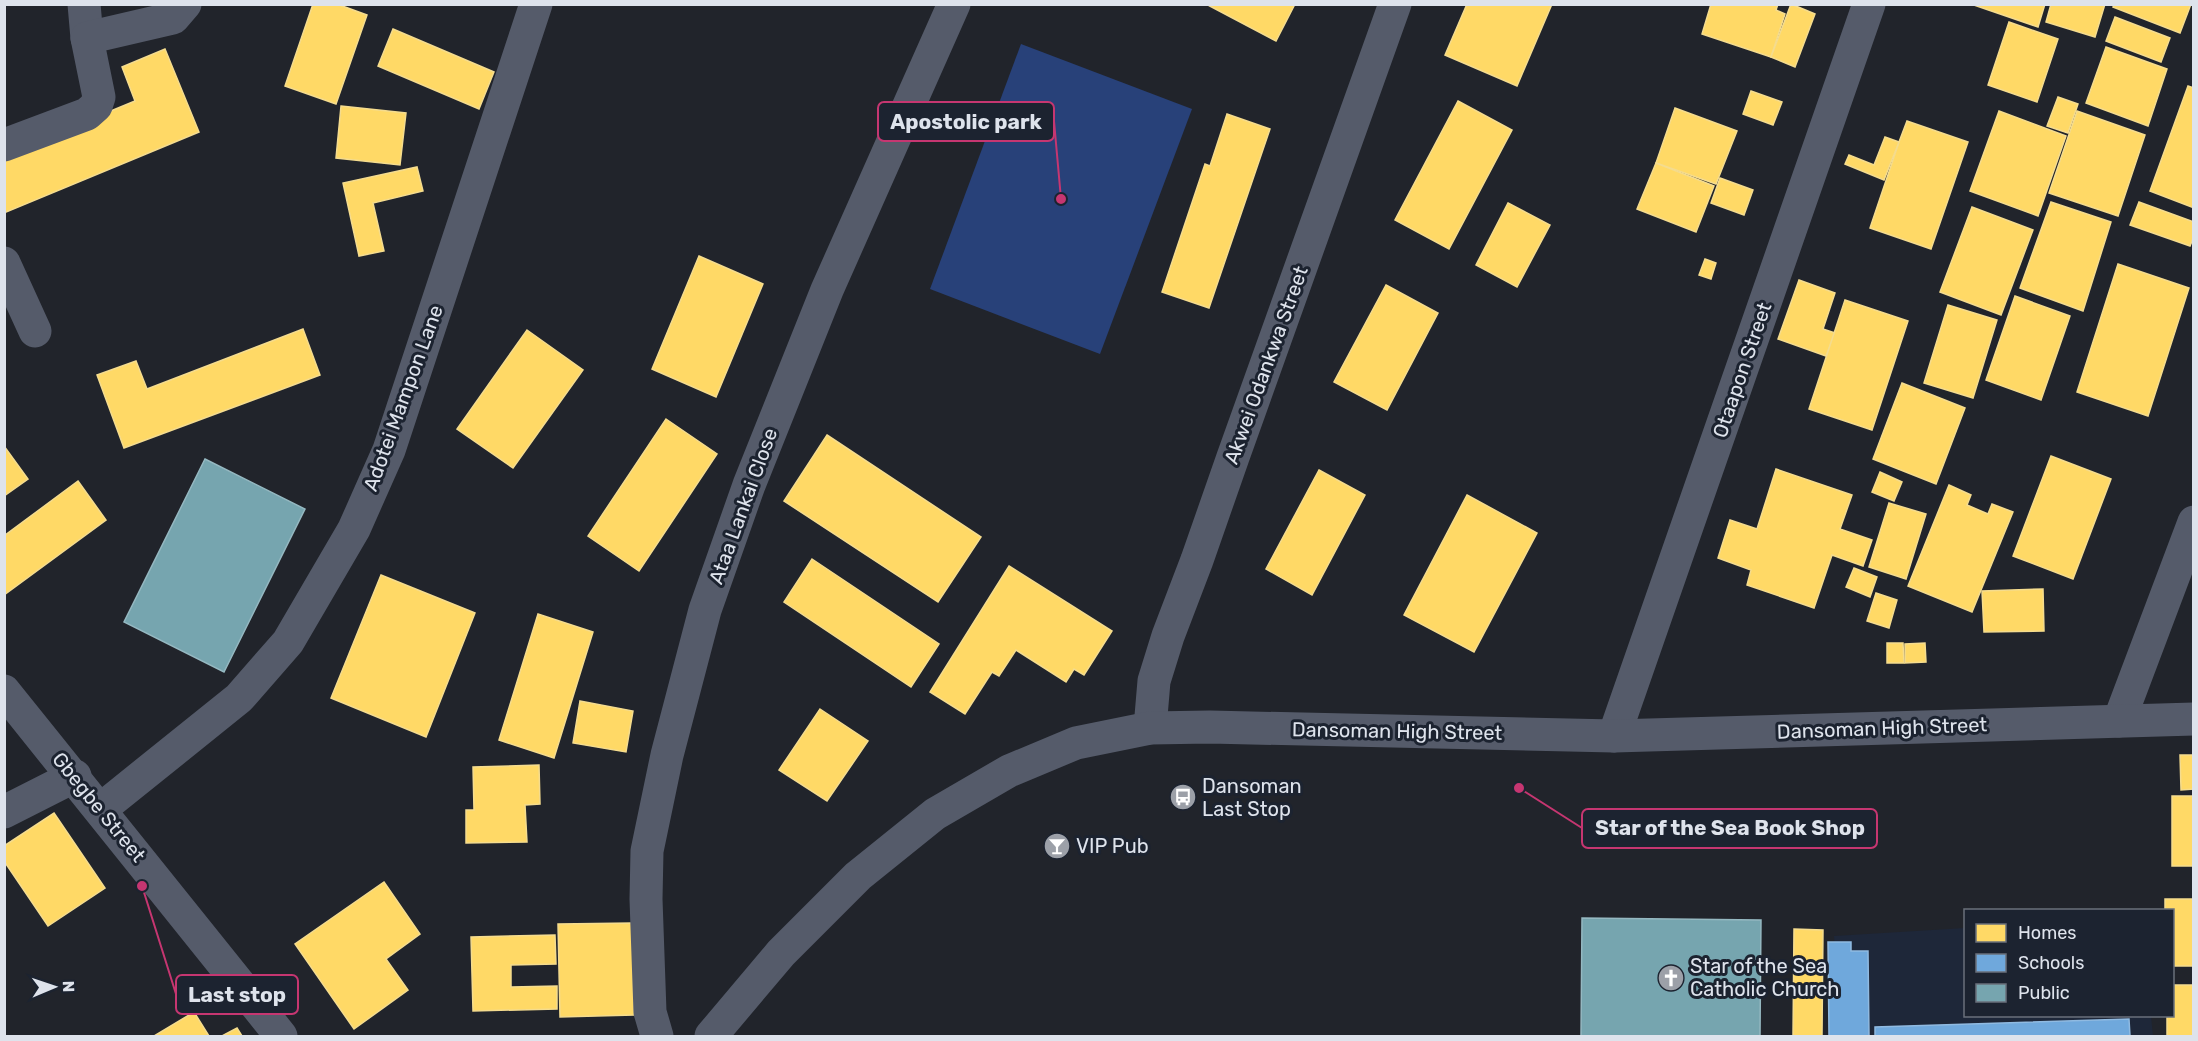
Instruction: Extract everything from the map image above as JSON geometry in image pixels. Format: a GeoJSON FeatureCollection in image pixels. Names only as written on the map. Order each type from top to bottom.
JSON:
{"type":"FeatureCollection","features":[{"type":"Feature","properties":{"kind":"street"},"geometry":{"type":"LineString","coordinates":[[4,145],[87,114],[96,106],[99,97],[87,38],[84,4]]}},
{"type":"Feature","properties":{"kind":"street"},"geometry":{"type":"LineString","coordinates":[[87,38],[173,18],[185,4]]}},
{"type":"Feature","properties":{"kind":"street","name":"Adotei Mampon Lane"},"geometry":{"type":"LineString","coordinates":[[101,809],[239,698],[288,642],[354,529],[389,450],[536,4]]}},
{"type":"Feature","properties":{"kind":"street","name":"Ataa Lankai Close"},"geometry":{"type":"LineString","coordinates":[[657,1036],[650,1012],[646,899],[647,851],[667,756],[705,610],[749,485],[827,290],[954,4]]}},
{"type":"Feature","properties":{"kind":"street","name":"Akwei Odankwa Street"},"geometry":{"type":"LineString","coordinates":[[1150,728],[1154,681],[1168,636],[1395,4]]}},
{"type":"Feature","properties":{"kind":"street","name":"Otaapon Street"},"geometry":{"type":"LineString","coordinates":[[1614,736],[1869,4]]}},
{"type":"Feature","properties":{"kind":"street"},"geometry":{"type":"LineString","coordinates":[[4,263],[35,331]]}},
{"type":"Feature","properties":{"kind":"street"},"geometry":{"type":"LineString","coordinates":[[2119,721],[2193,522]]}},
{"type":"Feature","properties":{"kind":"street","name":"Gbegbe Street"},"geometry":{"type":"LineString","coordinates":[[4,691],[75,776],[281,1036]]}},
{"type":"Feature","properties":{"kind":"street","name":"Dansoman High Street"},"geometry":{"type":"LineString","coordinates":[[711,1036],[781,953],[858,876],[935,814],[1009,771],[1076,743],[1150,728],[1210,727],[1614,736],[2193,719]]}},
{"type":"Feature","properties":{"kind":"street"},"geometry":{"type":"LineString","coordinates":[[4,812],[75,776]]}},
{"type":"Feature","properties":{"kind":"shaded area"},"geometry":{"type":"Polygon","coordinates":[[[1021,44],[1192,109],[1100,354],[930,289],[1021,44]]]}},
{"type":"Feature","properties":{"kind":"shaded area"},"geometry":{"type":"Polygon","coordinates":[[[1964,928],[1964,1017],[2151,1017],[2153,1036],[1841,1036],[1834,936],[1964,928]]]}},
{"type":"Feature","properties":{"kind":"building: Homes"},"geometry":{"type":"Polygon","coordinates":[[[313,4],[337,4],[367,15],[336,104],[285,86],[313,4]]]}},
{"type":"Feature","properties":{"kind":"building: Homes"},"geometry":{"type":"Polygon","coordinates":[[[1206,4],[1295,4],[1276,41],[1206,4]]]}},
{"type":"Feature","properties":{"kind":"building: Homes"},"geometry":{"type":"Polygon","coordinates":[[[1467,4],[1552,4],[1517,86],[1445,55],[1467,4]]]}},
{"type":"Feature","properties":{"kind":"building: Homes"},"geometry":{"type":"Polygon","coordinates":[[[1711,4],[1778,4],[1776,10],[1785,14],[1771,57],[1702,34],[1711,4]]]}},
{"type":"Feature","properties":{"kind":"building: Homes"},"geometry":{"type":"Polygon","coordinates":[[[1791,4],[1815,14],[1795,67],[1771,57],[1791,4]]]}},
{"type":"Feature","properties":{"kind":"building: Homes"},"geometry":{"type":"Polygon","coordinates":[[[1971,4],[2045,4],[2038,27],[1971,4]]]}},
{"type":"Feature","properties":{"kind":"building: Homes"},"geometry":{"type":"Polygon","coordinates":[[[2051,4],[2105,4],[2095,37],[2046,22],[2051,4]]]}},
{"type":"Feature","properties":{"kind":"building: Homes"},"geometry":{"type":"Polygon","coordinates":[[[2114,4],[2191,4],[2180,33],[2113,7],[2114,4]]]}},
{"type":"Feature","properties":{"kind":"building: Homes"},"geometry":{"type":"Polygon","coordinates":[[[2115,17],[2170,38],[2161,62],[2106,41],[2115,17]]]}},
{"type":"Feature","properties":{"kind":"building: Homes"},"geometry":{"type":"Polygon","coordinates":[[[2009,22],[2058,39],[2037,102],[1988,85],[2009,22]]]}},
{"type":"Feature","properties":{"kind":"building: Homes"},"geometry":{"type":"Polygon","coordinates":[[[393,29],[494,72],[479,109],[378,66],[393,29]]]}},
{"type":"Feature","properties":{"kind":"building: Homes"},"geometry":{"type":"Polygon","coordinates":[[[2106,47],[2167,69],[2148,126],[2086,103],[2106,47]]]}},
{"type":"Feature","properties":{"kind":"building: Homes"},"geometry":{"type":"Polygon","coordinates":[[[165,49],[199,132],[4,213],[4,155],[135,101],[122,67],[165,49]]]}},
{"type":"Feature","properties":{"kind":"building: Homes"},"geometry":{"type":"Polygon","coordinates":[[[2188,86],[2194,88],[2194,208],[2150,191],[2188,86]]]}},
{"type":"Feature","properties":{"kind":"building: Homes"},"geometry":{"type":"Polygon","coordinates":[[[1751,91],[1782,102],[1773,125],[1743,114],[1751,91]]]}},
{"type":"Feature","properties":{"kind":"building: Homes"},"geometry":{"type":"Polygon","coordinates":[[[2058,97],[2078,104],[2068,133],[2047,126],[2058,97]]]}},
{"type":"Feature","properties":{"kind":"building: Homes"},"geometry":{"type":"Polygon","coordinates":[[[1458,101],[1512,130],[1449,249],[1395,220],[1458,101]]]}},
{"type":"Feature","properties":{"kind":"building: Homes"},"geometry":{"type":"Polygon","coordinates":[[[341,106],[406,113],[400,165],[336,158],[341,106]]]}},
{"type":"Feature","properties":{"kind":"building: Homes"},"geometry":{"type":"Polygon","coordinates":[[[1675,108],[1737,131],[1716,184],[1656,163],[1675,108]]]}},
{"type":"Feature","properties":{"kind":"building: Homes"},"geometry":{"type":"Polygon","coordinates":[[[1999,111],[2066,136],[2038,216],[1970,191],[1999,111]]]}},
{"type":"Feature","properties":{"kind":"building: Homes"},"geometry":{"type":"Polygon","coordinates":[[[2077,111],[2145,135],[2118,216],[2049,193],[2077,111]]]}},
{"type":"Feature","properties":{"kind":"building: Homes"},"geometry":{"type":"Polygon","coordinates":[[[1227,114],[1270,129],[1209,308],[1162,292],[1205,164],[1210,166],[1227,114]]]}},
{"type":"Feature","properties":{"kind":"building: Homes"},"geometry":{"type":"Polygon","coordinates":[[[1907,121],[1968,142],[1931,249],[1870,228],[1907,121]]]}},
{"type":"Feature","properties":{"kind":"building: Homes"},"geometry":{"type":"Polygon","coordinates":[[[1885,137],[1899,142],[1884,180],[1845,164],[1849,155],[1874,165],[1885,137]]]}},
{"type":"Feature","properties":{"kind":"building: Homes"},"geometry":{"type":"Polygon","coordinates":[[[1656,163],[1714,186],[1696,232],[1637,209],[1656,163]]]}},
{"type":"Feature","properties":{"kind":"building: Homes"},"geometry":{"type":"Polygon","coordinates":[[[417,167],[423,191],[373,203],[384,251],[359,256],[343,183],[417,167]]]}},
{"type":"Feature","properties":{"kind":"building: Homes"},"geometry":{"type":"Polygon","coordinates":[[[1720,178],[1753,190],[1744,215],[1711,203],[1720,178]]]}},
{"type":"Feature","properties":{"kind":"building: Homes"},"geometry":{"type":"Polygon","coordinates":[[[2051,202],[2111,222],[2083,311],[2020,288],[2051,202]]]}},
{"type":"Feature","properties":{"kind":"building: Homes"},"geometry":{"type":"Polygon","coordinates":[[[2139,202],[2194,222],[2194,236],[2190,246],[2130,225],[2139,202]]]}},
{"type":"Feature","properties":{"kind":"building: Homes"},"geometry":{"type":"Polygon","coordinates":[[[1508,203],[1550,225],[1517,287],[1476,265],[1508,203]]]}},
{"type":"Feature","properties":{"kind":"building: Homes"},"geometry":{"type":"Polygon","coordinates":[[[1972,207],[2033,230],[2001,315],[1940,292],[1972,207]]]}},
{"type":"Feature","properties":{"kind":"building: Homes"},"geometry":{"type":"Polygon","coordinates":[[[699,256],[763,284],[716,397],[652,369],[699,256]]]}},
{"type":"Feature","properties":{"kind":"building: Homes"},"geometry":{"type":"Polygon","coordinates":[[[1705,259],[1716,263],[1711,279],[1699,275],[1705,259]]]}},
{"type":"Feature","properties":{"kind":"building: Homes"},"geometry":{"type":"Polygon","coordinates":[[[2118,264],[2189,288],[2148,416],[2077,392],[2118,264]]]}},
{"type":"Feature","properties":{"kind":"building: Homes"},"geometry":{"type":"Polygon","coordinates":[[[1799,280],[1835,293],[1823,329],[1835,333],[1826,356],[1778,339],[1799,280]]]}},
{"type":"Feature","properties":{"kind":"building: Homes"},"geometry":{"type":"Polygon","coordinates":[[[1386,285],[1438,313],[1387,410],[1334,382],[1386,285]]]}},
{"type":"Feature","properties":{"kind":"building: Homes"},"geometry":{"type":"Polygon","coordinates":[[[2015,296],[2070,316],[2041,400],[1986,380],[2015,296]]]}},
{"type":"Feature","properties":{"kind":"building: Homes"},"geometry":{"type":"Polygon","coordinates":[[[1845,300],[1908,321],[1872,430],[1809,409],[1845,300]]]}},
{"type":"Feature","properties":{"kind":"building: Homes"},"geometry":{"type":"Polygon","coordinates":[[[1948,305],[1997,320],[1973,398],[1924,383],[1948,305]]]}},
{"type":"Feature","properties":{"kind":"building: Homes"},"geometry":{"type":"Polygon","coordinates":[[[303,329],[320,375],[124,448],[97,375],[136,361],[147,389],[303,329]]]}},
{"type":"Feature","properties":{"kind":"building: Homes"},"geometry":{"type":"Polygon","coordinates":[[[527,330],[583,370],[513,468],[457,429],[527,330]]]}},
{"type":"Feature","properties":{"kind":"building: Homes"},"geometry":{"type":"Polygon","coordinates":[[[1902,383],[1965,408],[1936,484],[1873,459],[1902,383]]]}},
{"type":"Feature","properties":{"kind":"building: Homes"},"geometry":{"type":"Polygon","coordinates":[[[666,419],[717,454],[639,571],[588,536],[666,419]]]}},
{"type":"Feature","properties":{"kind":"building: Homes"},"geometry":{"type":"Polygon","coordinates":[[[827,435],[981,537],[938,602],[784,501],[827,435]]]}},
{"type":"Feature","properties":{"kind":"building: Homes"},"geometry":{"type":"Polygon","coordinates":[[[4,446],[28,479],[4,496],[4,446]]]}},
{"type":"Feature","properties":{"kind":"building: Homes"},"geometry":{"type":"Polygon","coordinates":[[[2051,456],[2111,479],[2073,579],[2013,556],[2051,456]]]}},
{"type":"Feature","properties":{"kind":"building: Homes"},"geometry":{"type":"Polygon","coordinates":[[[1776,469],[1852,495],[1840,529],[1872,540],[1863,566],[1832,555],[1814,608],[1747,585],[1751,570],[1718,558],[1730,520],[1757,529],[1776,469]]]}},
{"type":"Feature","properties":{"kind":"building: Homes"},"geometry":{"type":"Polygon","coordinates":[[[1319,470],[1365,495],[1312,595],[1266,569],[1319,470]]]}},
{"type":"Feature","properties":{"kind":"building: Homes"},"geometry":{"type":"Polygon","coordinates":[[[1880,472],[1902,482],[1894,501],[1872,492],[1880,472]]]}},
{"type":"Feature","properties":{"kind":"building: Homes"},"geometry":{"type":"Polygon","coordinates":[[[78,481],[106,520],[4,595],[4,536],[78,481]]]}},
{"type":"Feature","properties":{"kind":"building: Homes"},"geometry":{"type":"Polygon","coordinates":[[[1949,485],[1971,495],[1967,505],[1988,514],[1992,504],[2013,512],[1972,612],[1908,586],[1949,485]]]}},
{"type":"Feature","properties":{"kind":"building: Homes"},"geometry":{"type":"Polygon","coordinates":[[[1467,495],[1537,533],[1474,652],[1404,615],[1467,495]]]}},
{"type":"Feature","properties":{"kind":"building: Homes"},"geometry":{"type":"Polygon","coordinates":[[[1889,503],[1926,514],[1906,579],[1869,567],[1889,503]]]}},
{"type":"Feature","properties":{"kind":"building: Homes"},"geometry":{"type":"Polygon","coordinates":[[[812,559],[939,644],[911,687],[784,602],[812,559]]]}},
{"type":"Feature","properties":{"kind":"building: Homes"},"geometry":{"type":"Polygon","coordinates":[[[1009,566],[1112,631],[1084,675],[1074,669],[1066,682],[1016,650],[999,676],[992,672],[965,714],[930,692],[1009,566]]]}},
{"type":"Feature","properties":{"kind":"building: Homes"},"geometry":{"type":"Polygon","coordinates":[[[1854,568],[1877,577],[1870,597],[1846,587],[1854,568]]]}},
{"type":"Feature","properties":{"kind":"building: Homes"},"geometry":{"type":"Polygon","coordinates":[[[381,575],[475,613],[426,737],[331,698],[381,575]]]}},
{"type":"Feature","properties":{"kind":"building: Homes"},"geometry":{"type":"Polygon","coordinates":[[[2043,589],[2044,631],[1984,632],[1982,591],[2043,589]]]}},
{"type":"Feature","properties":{"kind":"building: Homes"},"geometry":{"type":"Polygon","coordinates":[[[1876,593],[1897,600],[1889,628],[1867,621],[1876,593]]]}},
{"type":"Feature","properties":{"kind":"building: Homes"},"geometry":{"type":"Polygon","coordinates":[[[538,614],[593,632],[554,758],[499,740],[538,614]]]}},
{"type":"Feature","properties":{"kind":"building: Homes"},"geometry":{"type":"Polygon","coordinates":[[[1887,643],[1903,643],[1904,663],[1887,663],[1887,643]]]}},
{"type":"Feature","properties":{"kind":"building: Homes"},"geometry":{"type":"Polygon","coordinates":[[[1925,643],[1926,662],[1905,663],[1905,644],[1925,643]]]}},
{"type":"Feature","properties":{"kind":"building: Homes"},"geometry":{"type":"Polygon","coordinates":[[[580,701],[633,711],[626,752],[573,743],[580,701]]]}},
{"type":"Feature","properties":{"kind":"building: Homes"},"geometry":{"type":"Polygon","coordinates":[[[820,709],[868,741],[827,801],[779,770],[820,709]]]}},
{"type":"Feature","properties":{"kind":"building: Homes"},"geometry":{"type":"Polygon","coordinates":[[[2180,755],[2194,755],[2194,789],[2181,790],[2180,755]]]}},
{"type":"Feature","properties":{"kind":"building: Homes"},"geometry":{"type":"Polygon","coordinates":[[[539,765],[540,804],[525,805],[527,842],[466,843],[466,810],[474,810],[473,767],[539,765]]]}},
{"type":"Feature","properties":{"kind":"building: Homes"},"geometry":{"type":"Polygon","coordinates":[[[2172,796],[2194,796],[2194,866],[2172,866],[2172,796]]]}},
{"type":"Feature","properties":{"kind":"building: Homes"},"geometry":{"type":"Polygon","coordinates":[[[54,813],[105,888],[48,926],[4,861],[4,846],[54,813]]]}},
{"type":"Feature","properties":{"kind":"building: Homes"},"geometry":{"type":"Polygon","coordinates":[[[384,882],[420,934],[386,959],[408,990],[354,1029],[295,944],[384,882]]]}},
{"type":"Feature","properties":{"kind":"building: Homes"},"geometry":{"type":"Polygon","coordinates":[[[2165,899],[2194,899],[2194,966],[2174,966],[2174,909],[2165,909],[2165,899]]]}},
{"type":"Feature","properties":{"kind":"building: Homes"},"geometry":{"type":"Polygon","coordinates":[[[632,923],[634,1015],[560,1017],[558,924],[632,923]]]}},
{"type":"Feature","properties":{"kind":"building: Homes"},"geometry":{"type":"Polygon","coordinates":[[[1794,929],[1823,930],[1822,1036],[1793,1036],[1794,929]]]}},
{"type":"Feature","properties":{"kind":"building: Homes"},"geometry":{"type":"Polygon","coordinates":[[[555,935],[556,964],[511,965],[511,987],[557,986],[557,1009],[473,1011],[471,937],[555,935]]]}},
{"type":"Feature","properties":{"kind":"building: Homes"},"geometry":{"type":"Polygon","coordinates":[[[2174,985],[2194,985],[2194,1036],[2167,1036],[2167,1017],[2174,1017],[2174,985]]]}},
{"type":"Feature","properties":{"kind":"building: Homes"},"geometry":{"type":"Polygon","coordinates":[[[194,1012],[209,1036],[154,1036],[194,1012]]]}},
{"type":"Feature","properties":{"kind":"building: Homes"},"geometry":{"type":"Polygon","coordinates":[[[237,1028],[242,1036],[222,1036],[237,1028]]]}},
{"type":"Feature","properties":{"kind":"building: Schools"},"geometry":{"type":"Polygon","coordinates":[[[1828,942],[1851,942],[1851,951],[1868,951],[1869,1036],[1829,1036],[1828,942]]]}},
{"type":"Feature","properties":{"kind":"building: Schools"},"geometry":{"type":"Polygon","coordinates":[[[2129,1019],[2130,1036],[1875,1036],[1875,1027],[2129,1019]]]}},
{"type":"Feature","properties":{"kind":"building: Public"},"geometry":{"type":"Polygon","coordinates":[[[205,459],[305,509],[224,672],[124,622],[205,459]]]}},
{"type":"Feature","properties":{"kind":"building: Public","name":"Star of the Sea Catholic Church"},"geometry":{"type":"Polygon","coordinates":[[[1582,918],[1761,920],[1760,1036],[1581,1036],[1582,918]]]}},
{"type":"Feature","properties":{"kind":"place","name":"Apostolic park"},"geometry":{"type":"Point","coordinates":[1061,199]}},
{"type":"Feature","properties":{"kind":"place","name":"Star of the Sea Book Shop"},"geometry":{"type":"Point","coordinates":[1519,788]}},
{"type":"Feature","properties":{"kind":"place","name":"Dansoman Last Stop"},"geometry":{"type":"Point","coordinates":[1183,797]}},
{"type":"Feature","properties":{"kind":"place","name":"VIP Pub"},"geometry":{"type":"Point","coordinates":[1057,846]}},
{"type":"Feature","properties":{"kind":"place","name":"Last stop"},"geometry":{"type":"Point","coordinates":[142,886]}},
{"type":"Feature","properties":{"kind":"place","name":"Star of the Sea Catholic Church"},"geometry":{"type":"Point","coordinates":[1671,978]}}]}
